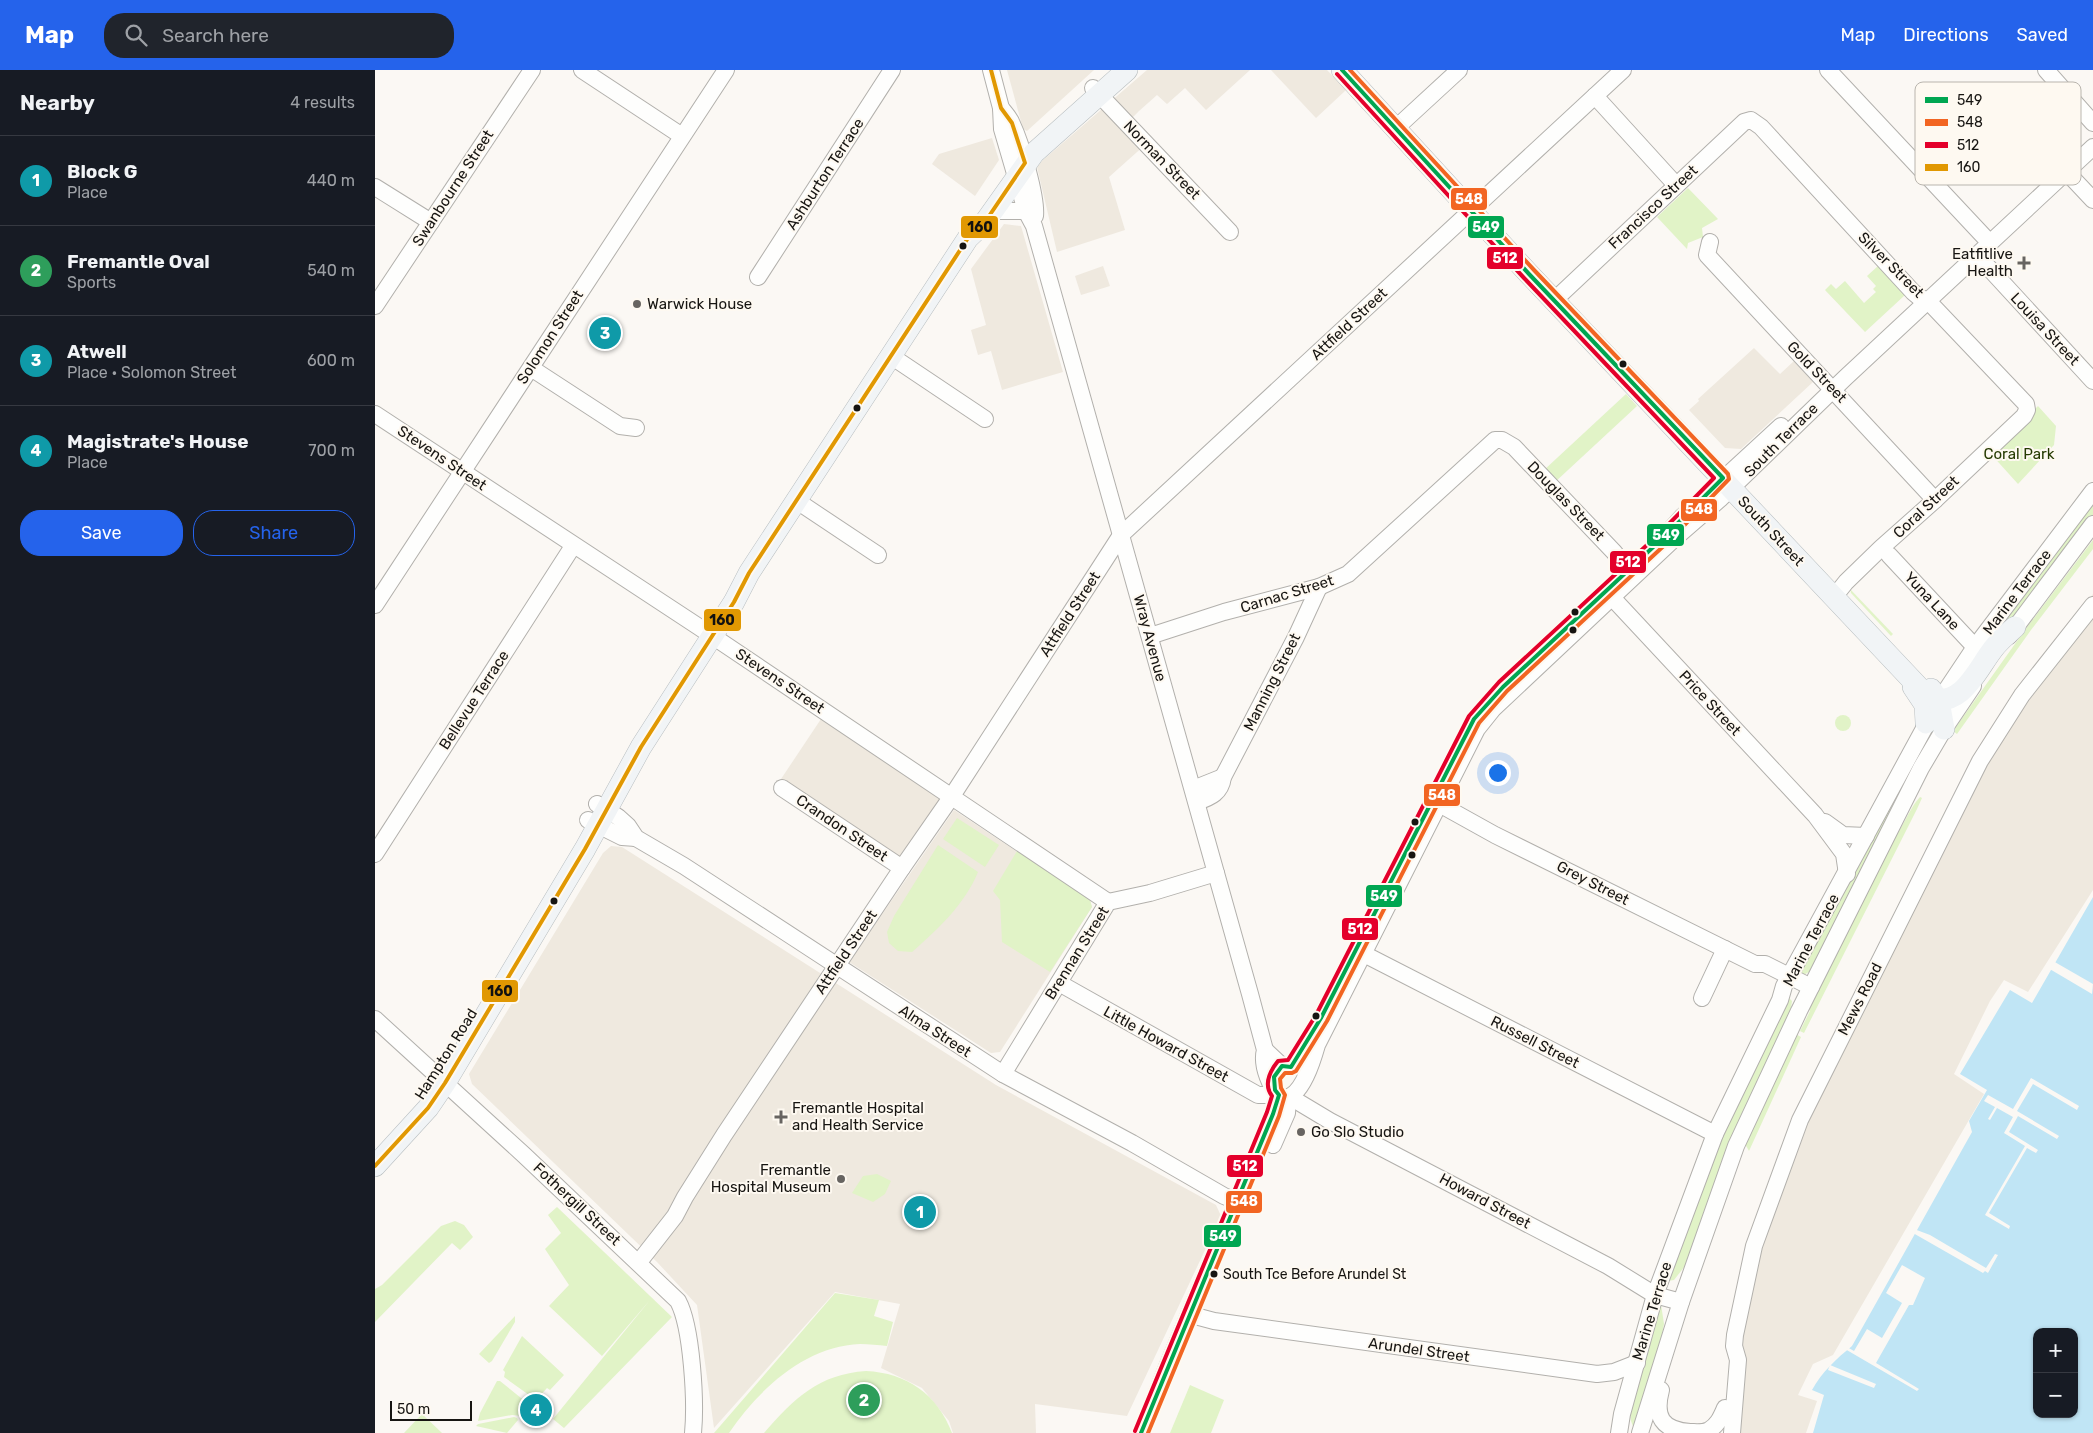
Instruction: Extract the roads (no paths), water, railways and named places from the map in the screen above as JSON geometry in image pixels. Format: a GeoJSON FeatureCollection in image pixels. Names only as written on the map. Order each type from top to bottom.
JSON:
{"type":"FeatureCollection","features":[{"type":"Feature","properties":{"kind":"main road","name":"Hampton Road"},"geometry":{"type":"LineString","coordinates":[[968,238],[976,216],[1018,163],[1034,153],[1096,91],[1114,70]]}},
{"type":"Feature","properties":{"kind":"main road","name":"Hampton Road"},"geometry":{"type":"LineString","coordinates":[[1096,91],[1127,70]]}},
{"type":"Feature","properties":{"kind":"main road","name":"South Street"},"geometry":{"type":"LineString","coordinates":[[1342,70],[1400,124]]}},
{"type":"Feature","properties":{"kind":"main road","name":"South Street"},"geometry":{"type":"LineString","coordinates":[[1356,70],[1400,124],[1475,207],[1732,479]]}},
{"type":"Feature","properties":{"kind":"main road","name":"Hampton Road"},"geometry":{"type":"LineString","coordinates":[[375,1166],[428,1108],[441,1079],[597,815],[708,633],[724,602],[749,573],[968,238],[989,216],[1018,163]]}},
{"type":"Feature","properties":{"kind":"main road","name":"South Street"},"geometry":{"type":"LineString","coordinates":[[1475,207],[1562,293],[1907,669],[1929,698],[1939,701]]}},
{"type":"Feature","properties":{"kind":"main road"},"geometry":{"type":"LineString","coordinates":[[1935,726],[1939,701],[1949,698],[1964,689],[1996,645],[2015,627]]}},
{"type":"Feature","properties":{"kind":"main road"},"geometry":{"type":"LineString","coordinates":[[1907,669],[1930,681],[1951,682]]}},
{"type":"Feature","properties":{"kind":"main road"},"geometry":{"type":"LineString","coordinates":[[1907,669],[1935,726]]}},
{"type":"Feature","properties":{"kind":"main road","name":"Hampton Road"},"geometry":{"type":"LineString","coordinates":[[375,1148],[418,1100],[441,1079]]}},
{"type":"Feature","properties":{"kind":"street","name":"Swanbourne Street"},"geometry":{"type":"LineString","coordinates":[[375,306],[532,70]]}},
{"type":"Feature","properties":{"kind":"street"},"geometry":{"type":"LineString","coordinates":[[582,70],[682,136]]}},
{"type":"Feature","properties":{"kind":"street","name":"Solomon Street"},"geometry":{"type":"LineString","coordinates":[[375,604],[726,70]]}},
{"type":"Feature","properties":{"kind":"street","name":"Ashburton Terrace"},"geometry":{"type":"LineString","coordinates":[[758,277],[892,70]]}},
{"type":"Feature","properties":{"kind":"street","name":"Wray Avenue"},"geometry":{"type":"LineString","coordinates":[[991,70],[1001,108],[1001,129],[1018,163],[1036,207],[1034,226]]}},
{"type":"Feature","properties":{"kind":"street"},"geometry":{"type":"LineString","coordinates":[[1400,124],[1459,70]]}},
{"type":"Feature","properties":{"kind":"street","name":"Attfield Street"},"geometry":{"type":"LineString","coordinates":[[639,1262],[675,1216],[723,1135],[952,796],[1121,535],[1623,70]]}},
{"type":"Feature","properties":{"kind":"street"},"geometry":{"type":"LineString","coordinates":[[1828,70],[1915,163]]}},
{"type":"Feature","properties":{"kind":"street"},"geometry":{"type":"LineString","coordinates":[[2046,70],[2057,82]]}},
{"type":"Feature","properties":{"kind":"street","name":"Norman Street"},"geometry":{"type":"LineString","coordinates":[[1096,91],[1230,232]]}},
{"type":"Feature","properties":{"kind":"street"},"geometry":{"type":"LineString","coordinates":[[1595,96],[1676,185]]}},
{"type":"Feature","properties":{"kind":"street"},"geometry":{"type":"LineString","coordinates":[[2081,109],[2093,123]]}},
{"type":"Feature","properties":{"kind":"street","name":"Silver Street"},"geometry":{"type":"LineString","coordinates":[[1744,122],[1751,120],[1761,127],[2026,404],[2027,412],[2021,418]]}},
{"type":"Feature","properties":{"kind":"street","name":"Francisco Street"},"geometry":{"type":"LineString","coordinates":[[1562,293],[1744,122]]}},
{"type":"Feature","properties":{"kind":"street","name":"South Terrace"},"geometry":{"type":"LineString","coordinates":[[2081,150],[2093,136]]}},
{"type":"Feature","properties":{"kind":"street","name":"South Terrace"},"geometry":{"type":"LineString","coordinates":[[2081,156],[2093,147]]}},
{"type":"Feature","properties":{"kind":"street","name":"Wray Avenue"},"geometry":{"type":"LineString","coordinates":[[1018,163],[1026,211],[1034,226],[1195,796],[1265,1050],[1263,1058],[1266,1068],[1285,1092]]}},
{"type":"Feature","properties":{"kind":"street"},"geometry":{"type":"LineString","coordinates":[[1936,185],[1987,240]]}},
{"type":"Feature","properties":{"kind":"street","name":"South Terrace"},"geometry":{"type":"LineString","coordinates":[[1151,1433],[1199,1317],[1273,1114],[1285,1092],[1311,1068],[1317,1045],[1359,952],[1435,802],[1484,719],[1609,593],[2047,185]]}},
{"type":"Feature","properties":{"kind":"street"},"geometry":{"type":"LineString","coordinates":[[2079,185],[2093,200]]}},
{"type":"Feature","properties":{"kind":"street"},"geometry":{"type":"LineString","coordinates":[[375,187],[431,222]]}},
{"type":"Feature","properties":{"kind":"street"},"geometry":{"type":"LineString","coordinates":[[989,216],[998,211],[1026,211]]}},
{"type":"Feature","properties":{"kind":"street","name":"South Terrace"},"geometry":{"type":"LineString","coordinates":[[1924,299],[1977,255],[1987,240]]}},
{"type":"Feature","properties":{"kind":"street","name":"Gold Street"},"geometry":{"type":"LineString","coordinates":[[1710,242],[1707,255],[1935,500]]}},
{"type":"Feature","properties":{"kind":"street","name":"Louisa Street"},"geometry":{"type":"LineString","coordinates":[[1977,255],[2093,381]]}},
{"type":"Feature","properties":{"kind":"street"},"geometry":{"type":"LineString","coordinates":[[891,356],[985,419]]}},
{"type":"Feature","properties":{"kind":"street"},"geometry":{"type":"LineString","coordinates":[[531,368],[620,426],[636,428]]}},
{"type":"Feature","properties":{"kind":"street","name":"Stevens Street"},"geometry":{"type":"LineString","coordinates":[[375,414],[708,633],[1107,902]]}},
{"type":"Feature","properties":{"kind":"street","name":"Coral Street"},"geometry":{"type":"LineString","coordinates":[[1837,594],[1846,582],[1881,548],[1935,500],[2021,418]]}},
{"type":"Feature","properties":{"kind":"street","name":"Douglas Street"},"geometry":{"type":"LineString","coordinates":[[1495,440],[1502,440],[1514,447],[1614,552],[1623,563],[1624,574]]}},
{"type":"Feature","properties":{"kind":"street","name":"Carnac Street"},"geometry":{"type":"LineString","coordinates":[[1150,636],[1224,612],[1319,587],[1348,574],[1495,440]]}},
{"type":"Feature","properties":{"kind":"street","name":"South Terrace"},"geometry":{"type":"LineString","coordinates":[[1609,593],[1624,574],[1732,479]]}},
{"type":"Feature","properties":{"kind":"street","name":"Marine Terrace"},"geometry":{"type":"LineString","coordinates":[[1939,701],[1975,647],[2093,491]]}},
{"type":"Feature","properties":{"kind":"street"},"geometry":{"type":"LineString","coordinates":[[797,501],[878,555]]}},
{"type":"Feature","properties":{"kind":"street","name":"Marine Terrace"},"geometry":{"type":"LineString","coordinates":[[1619,1433],[1622,1414],[1662,1274],[1715,1134],[1780,1000],[1787,981],[1866,836],[1935,726],[2015,627],[2093,524]]}},
{"type":"Feature","properties":{"kind":"street","name":"Bellevue Terrace"},"geometry":{"type":"LineString","coordinates":[[375,854],[573,546]]}},
{"type":"Feature","properties":{"kind":"street","name":"Yuna Lane"},"geometry":{"type":"LineString","coordinates":[[1889,556],[1975,647]]}},
{"type":"Feature","properties":{"kind":"street","name":"Manning Street"},"geometry":{"type":"LineString","coordinates":[[1195,796],[1211,797],[1218,791],[1223,777],[1296,636],[1319,587]]}},
{"type":"Feature","properties":{"kind":"street","name":"Price Street"},"geometry":{"type":"LineString","coordinates":[[1609,593],[1815,815],[1844,854],[1847,874]]}},
{"type":"Feature","properties":{"kind":"street","name":"Mews Road"},"geometry":{"type":"LineString","coordinates":[[1732,1433],[1738,1360],[1734,1346],[1735,1336],[1754,1246],[1800,1120],[1980,761],[2022,695],[2093,605]]}},
{"type":"Feature","properties":{"kind":"street","name":"Marine Terrace"},"geometry":{"type":"LineString","coordinates":[[1640,1433],[1681,1302],[1736,1146],[1809,992],[1921,768],[1935,726]]}},
{"type":"Feature","properties":{"kind":"street","name":"Crandon Street"},"geometry":{"type":"LineString","coordinates":[[781,788],[902,868]]}},
{"type":"Feature","properties":{"kind":"street","name":"Grey Street"},"geometry":{"type":"LineString","coordinates":[[1435,802],[1755,964],[1760,972],[1787,981],[1809,992]]}},
{"type":"Feature","properties":{"kind":"street","name":"Alma Street"},"geometry":{"type":"LineString","coordinates":[[597,815],[628,826],[636,838],[684,866],[836,967],[1003,1074],[1127,1140],[1224,1196],[1242,1203]]}},
{"type":"Feature","properties":{"kind":"street","name":"Price Street"},"geometry":{"type":"LineString","coordinates":[[1815,815],[1843,834],[1866,836]]}},
{"type":"Feature","properties":{"kind":"street","name":"Brennan Street"},"geometry":{"type":"LineString","coordinates":[[1003,1074],[1107,902],[1150,893],[1216,873]]}},
{"type":"Feature","properties":{"kind":"street"},"geometry":{"type":"LineString","coordinates":[[1702,998],[1725,949]]}},
{"type":"Feature","properties":{"kind":"street","name":"South Terrace"},"geometry":{"type":"LineString","coordinates":[[1285,1092],[1274,1077],[1286,1066],[1321,1018],[1359,952]]}},
{"type":"Feature","properties":{"kind":"street","name":"Russell Street"},"geometry":{"type":"LineString","coordinates":[[1359,952],[1715,1134]]}},
{"type":"Feature","properties":{"kind":"street","name":"Little Howard Street"},"geometry":{"type":"LineString","coordinates":[[1059,983],[1258,1094],[1267,1095],[1285,1092]]}},
{"type":"Feature","properties":{"kind":"street","name":"Fothergill Street"},"geometry":{"type":"LineString","coordinates":[[375,1019],[639,1262],[678,1301],[684,1313],[694,1408],[693,1433]]}},
{"type":"Feature","properties":{"kind":"street"},"geometry":{"type":"LineString","coordinates":[[1265,1050],[1298,1076],[1285,1092]]}},
{"type":"Feature","properties":{"kind":"street","name":"Howard Street"},"geometry":{"type":"LineString","coordinates":[[1285,1092],[1330,1121],[1608,1266],[1655,1295],[1681,1302]]}},
{"type":"Feature","properties":{"kind":"street","name":"South Terrace"},"geometry":{"type":"LineString","coordinates":[[1141,1433],[1167,1367],[1242,1203]]}},
{"type":"Feature","properties":{"kind":"street"},"geometry":{"type":"LineString","coordinates":[[1608,1266],[1647,1277],[1662,1274]]}},
{"type":"Feature","properties":{"kind":"street","name":"Arundel Street"},"geometry":{"type":"LineString","coordinates":[[1199,1317],[1214,1321],[1597,1374],[1614,1372],[1637,1363]]}},
{"type":"Feature","properties":{"kind":"street"},"geometry":{"type":"LineString","coordinates":[[1719,1433],[1725,1408],[1730,1356],[1734,1346]]}},
{"type":"Feature","properties":{"kind":"street"},"geometry":{"type":"LineString","coordinates":[[1661,1363],[1659,1417],[1670,1427],[1687,1432]]}},
{"type":"Feature","properties":{"kind":"street"},"geometry":{"type":"LineString","coordinates":[[1650,1433],[1700,1432],[1712,1428],[1721,1419],[1725,1408]]}},
{"type":"Feature","properties":{"kind":"street"},"geometry":{"type":"LineString","coordinates":[[1622,1414],[1629,1433]]}},
{"type":"Feature","properties":{"kind":"water"},"geometry":{"type":"Polygon","coordinates":[[[2093,897],[2093,1433],[1813,1433],[1824,1395],[1812,1390],[1830,1366],[1852,1346],[1972,1132],[1969,1121],[1987,1090],[1960,1074],[2010,990],[2032,1003],[2093,897]]]}},
{"type":"Feature","properties":{"kind":"place","name":"Eatfitlive Health"},"geometry":{"type":"Point","coordinates":[2024,263]}},
{"type":"Feature","properties":{"kind":"place","name":"Warwick House"},"geometry":{"type":"Point","coordinates":[637,304]}},
{"type":"Feature","properties":{"kind":"place","name":"Atwell"},"geometry":{"type":"Point","coordinates":[605,333]}},
{"type":"Feature","properties":{"kind":"place","name":"Fremantle Hospital and Health Service"},"geometry":{"type":"Point","coordinates":[781,1117]}},
{"type":"Feature","properties":{"kind":"place","name":"Go Slo Studio"},"geometry":{"type":"Point","coordinates":[1301,1132]}},
{"type":"Feature","properties":{"kind":"place","name":"Fremantle Hospital Museum"},"geometry":{"type":"Point","coordinates":[841,1179]}},
{"type":"Feature","properties":{"kind":"place","name":"Block G"},"geometry":{"type":"Point","coordinates":[920,1212]}},
{"type":"Feature","properties":{"kind":"place","name":"South Tce Before Arundel St"},"geometry":{"type":"Point","coordinates":[1214,1274]}},
{"type":"Feature","properties":{"kind":"place","name":"Fremantle Oval"},"geometry":{"type":"Point","coordinates":[864,1400]}},
{"type":"Feature","properties":{"kind":"place","name":"Magistrate's House"},"geometry":{"type":"Point","coordinates":[536,1410]}},
{"type":"Feature","properties":{"kind":"park label","name":"Coral Park"},"geometry":{"type":"Point","coordinates":[2019,454]}}]}
